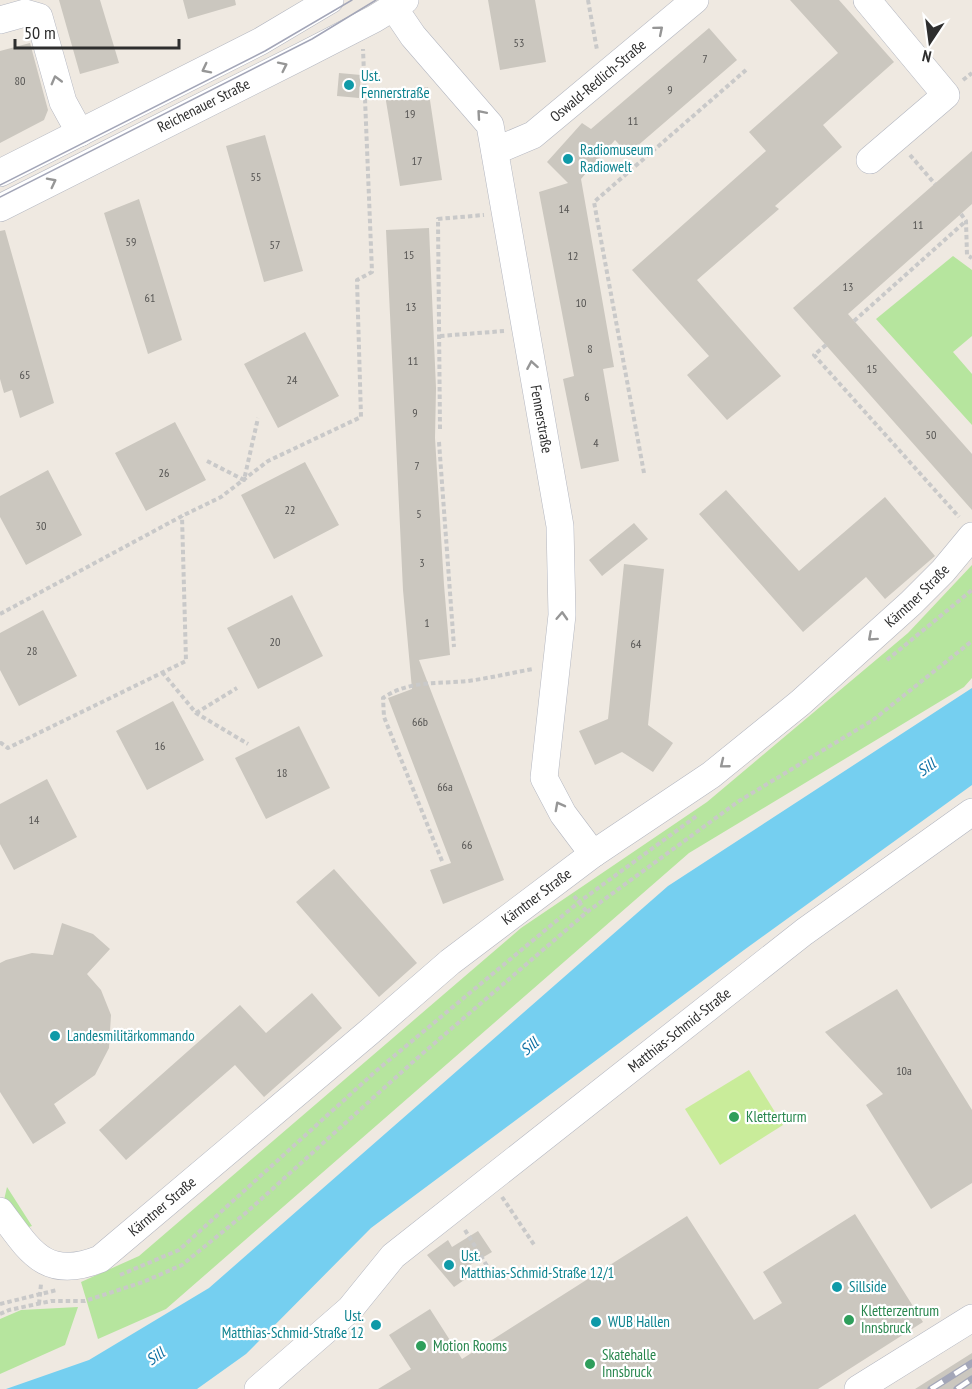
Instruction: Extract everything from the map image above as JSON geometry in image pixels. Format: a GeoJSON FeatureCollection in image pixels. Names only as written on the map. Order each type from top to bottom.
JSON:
{"type":"FeatureCollection","features":[{"type":"Feature","properties":{"kind":"street","name":"Reichenauer Straße"},"geometry":{"type":"LineString","coordinates":[[0,173],[261,41],[330,0]]}},
{"type":"Feature","properties":{"kind":"street","name":"Oswald-Redlich-Straße"},"geometry":{"type":"LineString","coordinates":[[495,151],[533,135],[695,0]]}},
{"type":"Feature","properties":{"kind":"street"},"geometry":{"type":"LineString","coordinates":[[867,0],[946,94],[870,159]]}},
{"type":"Feature","properties":{"kind":"street","name":"Reichenauer Straße"},"geometry":{"type":"LineString","coordinates":[[0,208],[358,28],[399,4]]}},
{"type":"Feature","properties":{"kind":"street","name":"Fennerstraße"},"geometry":{"type":"LineString","coordinates":[[399,4],[413,36],[490,124],[560,526],[562,615],[544,778],[563,814],[593,854]]}},
{"type":"Feature","properties":{"kind":"street"},"geometry":{"type":"LineString","coordinates":[[0,20],[25,13],[39,17],[63,102],[80,133]]}},
{"type":"Feature","properties":{"kind":"street","name":"Kärntner Straße"},"geometry":{"type":"LineString","coordinates":[[109,1267],[450,962],[593,854],[711,775],[800,703],[943,571],[967,528]]}},
{"type":"Feature","properties":{"kind":"street","name":"Matthias-Schmid-Straße"},"geometry":{"type":"LineString","coordinates":[[258,1389],[350,1309],[393,1256],[804,932],[972,812]]}},
{"type":"Feature","properties":{"kind":"street"},"geometry":{"type":"LineString","coordinates":[[0,1211],[28,1249],[47,1263],[62,1267],[109,1267]]}},
{"type":"Feature","properties":{"kind":"street"},"geometry":{"type":"LineString","coordinates":[[858,1389],[972,1318]]}},
{"type":"Feature","properties":{"kind":"path"},"geometry":{"type":"LineString","coordinates":[[588,0],[600,67],[599,80]]}},
{"type":"Feature","properties":{"kind":"path"},"geometry":{"type":"LineString","coordinates":[[0,614],[182,516],[220,498],[268,461],[361,417],[357,280],[372,272],[363,37],[358,28]]}},
{"type":"Feature","properties":{"kind":"path"},"geometry":{"type":"LineString","coordinates":[[644,473],[594,202],[746,70]]}},
{"type":"Feature","properties":{"kind":"path"},"geometry":{"type":"LineString","coordinates":[[895,137],[935,184]]}},
{"type":"Feature","properties":{"kind":"path"},"geometry":{"type":"LineString","coordinates":[[440,429],[438,219],[505,213]]}},
{"type":"Feature","properties":{"kind":"path"},"geometry":{"type":"LineString","coordinates":[[961,214],[966,221],[967,255],[972,258]]}},
{"type":"Feature","properties":{"kind":"path"},"geometry":{"type":"LineString","coordinates":[[854,321],[966,221]]}},
{"type":"Feature","properties":{"kind":"path"},"geometry":{"type":"LineString","coordinates":[[440,336],[526,329]]}},
{"type":"Feature","properties":{"kind":"path"},"geometry":{"type":"LineString","coordinates":[[826,345],[814,355],[967,528]]}},
{"type":"Feature","properties":{"kind":"path"},"geometry":{"type":"LineString","coordinates":[[244,480],[258,418]]}},
{"type":"Feature","properties":{"kind":"path"},"geometry":{"type":"LineString","coordinates":[[439,442],[454,647]]}},
{"type":"Feature","properties":{"kind":"path"},"geometry":{"type":"LineString","coordinates":[[207,461],[244,480]]}},
{"type":"Feature","properties":{"kind":"path"},"geometry":{"type":"LineString","coordinates":[[444,510],[450,509]]}},
{"type":"Feature","properties":{"kind":"path"},"geometry":{"type":"LineString","coordinates":[[0,743],[8,748],[186,661],[182,516]]}},
{"type":"Feature","properties":{"kind":"path"},"geometry":{"type":"LineString","coordinates":[[452,623],[459,622]]}},
{"type":"Feature","properties":{"kind":"path"},"geometry":{"type":"LineString","coordinates":[[0,1314],[51,1301],[85,1301],[143,1282],[183,1265],[587,912],[738,801],[873,720],[972,641]]}},
{"type":"Feature","properties":{"kind":"path"},"geometry":{"type":"LineString","coordinates":[[442,861],[384,717],[383,698],[392,691],[428,682],[467,681],[557,665]]}},
{"type":"Feature","properties":{"kind":"path"},"geometry":{"type":"LineString","coordinates":[[162,672],[196,713],[248,744]]}},
{"type":"Feature","properties":{"kind":"path"},"geometry":{"type":"LineString","coordinates":[[196,713],[237,688]]}},
{"type":"Feature","properties":{"kind":"path"},"geometry":{"type":"LineString","coordinates":[[109,1267],[128,1273],[179,1250],[376,1071],[579,902],[704,811]]}},
{"type":"Feature","properties":{"kind":"path"},"geometry":{"type":"LineString","coordinates":[[579,902],[587,912]]}},
{"type":"Feature","properties":{"kind":"path"},"geometry":{"type":"LineString","coordinates":[[490,1179],[535,1246]]}},
{"type":"Feature","properties":{"kind":"path"},"geometry":{"type":"LineString","coordinates":[[452,1209],[492,1274]]}},
{"type":"Feature","properties":{"kind":"path"},"geometry":{"type":"LineString","coordinates":[[0,1304],[64,1288]]}},
{"type":"Feature","properties":{"kind":"path"},"geometry":{"type":"LineString","coordinates":[[39,1294],[39,1304]]}},
{"type":"Feature","properties":{"kind":"green space"},"geometry":{"type":"Polygon","coordinates":[[[953,256],[972,270],[972,336],[953,352],[972,374],[972,425],[876,319],[953,256]]]}},
{"type":"Feature","properties":{"kind":"green space"},"geometry":{"type":"Polygon","coordinates":[[[972,565],[972,678],[964,687],[689,853],[166,1309],[98,1339],[81,1282],[139,1256],[521,928],[707,802],[908,633],[972,565]]]}},
{"type":"Feature","properties":{"kind":"green space","name":"Kletterturm"},"geometry":{"type":"Polygon","coordinates":[[[749,1070],[783,1125],[720,1165],[685,1109],[749,1070]]]}},
{"type":"Feature","properties":{"kind":"green space"},"geometry":{"type":"Polygon","coordinates":[[[7,1187],[32,1226],[29,1227],[4,1200],[7,1187]]]}},
{"type":"Feature","properties":{"kind":"green space"},"geometry":{"type":"Polygon","coordinates":[[[78,1307],[65,1345],[0,1374],[0,1319],[21,1310],[78,1307]]]}},
{"type":"Feature","properties":{"kind":"water","name":"Sill"},"geometry":{"type":"Polygon","coordinates":[[[972,688],[972,785],[744,950],[371,1228],[246,1354],[197,1389],[6,1389],[89,1360],[209,1288],[668,886],[972,688]]]}},
{"type":"Feature","properties":{"kind":"building"},"geometry":{"type":"Polygon","coordinates":[[[59,0],[100,0],[119,63],[80,74],[59,0]]]}},
{"type":"Feature","properties":{"kind":"building"},"geometry":{"type":"Polygon","coordinates":[[[183,0],[235,0],[236,5],[188,19],[183,0]]]}},
{"type":"Feature","properties":{"kind":"building"},"geometry":{"type":"Polygon","coordinates":[[[488,0],[535,0],[546,62],[500,70],[488,0]]]}},
{"type":"Feature","properties":{"kind":"building"},"geometry":{"type":"Polygon","coordinates":[[[790,0],[839,0],[894,62],[823,125],[842,147],[775,206],[779,209],[697,280],[781,376],[727,420],[687,375],[709,356],[632,270],[766,151],[749,132],[838,53],[790,0]]]}},
{"type":"Feature","properties":{"kind":"building"},"geometry":{"type":"Polygon","coordinates":[[[709,28],[737,60],[628,154],[615,140],[581,179],[614,367],[603,369],[619,461],[581,469],[563,379],[574,376],[539,192],[568,183],[547,162],[582,123],[591,129],[709,28]]]}},
{"type":"Feature","properties":{"kind":"building"},"geometry":{"type":"Polygon","coordinates":[[[30,43],[48,110],[44,120],[0,143],[0,51],[30,43]]]}},
{"type":"Feature","properties":{"kind":"building","name":"Ust. Fennerstraße"},"geometry":{"type":"Polygon","coordinates":[[[339,73],[361,75],[359,98],[337,96],[339,73]]]}},
{"type":"Feature","properties":{"kind":"building"},"geometry":{"type":"Polygon","coordinates":[[[428,87],[442,180],[400,186],[385,95],[428,87]]]}},
{"type":"Feature","properties":{"kind":"building"},"geometry":{"type":"Polygon","coordinates":[[[265,135],[303,271],[264,282],[226,146],[265,135]]]}},
{"type":"Feature","properties":{"kind":"building"},"geometry":{"type":"Polygon","coordinates":[[[972,151],[972,204],[848,314],[972,454],[972,510],[793,308],[972,151]]]}},
{"type":"Feature","properties":{"kind":"building"},"geometry":{"type":"Polygon","coordinates":[[[139,199],[182,340],[148,354],[104,213],[139,199]]]}},
{"type":"Feature","properties":{"kind":"building"},"geometry":{"type":"Polygon","coordinates":[[[429,228],[436,388],[435,438],[450,655],[419,660],[504,880],[443,904],[430,870],[451,863],[388,698],[412,689],[403,590],[386,230],[429,228]]]}},
{"type":"Feature","properties":{"kind":"building"},"geometry":{"type":"Polygon","coordinates":[[[5,230],[54,403],[20,418],[12,390],[4,393],[0,379],[0,231],[5,230]]]}},
{"type":"Feature","properties":{"kind":"building"},"geometry":{"type":"Polygon","coordinates":[[[305,332],[339,396],[278,428],[244,364],[305,332]]]}},
{"type":"Feature","properties":{"kind":"building"},"geometry":{"type":"Polygon","coordinates":[[[175,422],[206,480],[146,511],[115,453],[175,422]]]}},
{"type":"Feature","properties":{"kind":"building"},"geometry":{"type":"Polygon","coordinates":[[[305,462],[339,525],[274,559],[241,495],[305,462]]]}},
{"type":"Feature","properties":{"kind":"building"},"geometry":{"type":"Polygon","coordinates":[[[48,470],[82,535],[26,565],[0,517],[0,496],[48,470]]]}},
{"type":"Feature","properties":{"kind":"building"},"geometry":{"type":"Polygon","coordinates":[[[726,490],[799,571],[885,497],[935,556],[885,599],[866,577],[803,632],[699,514],[726,490]]]}},
{"type":"Feature","properties":{"kind":"building"},"geometry":{"type":"Polygon","coordinates":[[[634,523],[648,539],[602,576],[589,560],[634,523]]]}},
{"type":"Feature","properties":{"kind":"building"},"geometry":{"type":"Polygon","coordinates":[[[624,564],[664,569],[648,725],[673,743],[653,772],[622,752],[595,765],[579,731],[608,719],[624,564]]]}},
{"type":"Feature","properties":{"kind":"building"},"geometry":{"type":"Polygon","coordinates":[[[292,595],[323,656],[258,689],[227,628],[292,595]]]}},
{"type":"Feature","properties":{"kind":"building"},"geometry":{"type":"Polygon","coordinates":[[[43,610],[77,676],[19,706],[0,670],[0,633],[43,610]]]}},
{"type":"Feature","properties":{"kind":"building"},"geometry":{"type":"Polygon","coordinates":[[[173,701],[204,760],[147,790],[116,731],[173,701]]]}},
{"type":"Feature","properties":{"kind":"building"},"geometry":{"type":"Polygon","coordinates":[[[299,726],[330,788],[266,819],[235,758],[299,726]]]}},
{"type":"Feature","properties":{"kind":"building"},"geometry":{"type":"Polygon","coordinates":[[[47,779],[77,837],[14,870],[0,844],[0,804],[47,779]]]}},
{"type":"Feature","properties":{"kind":"building"},"geometry":{"type":"Polygon","coordinates":[[[334,869],[417,963],[379,997],[296,902],[334,869]]]}},
{"type":"Feature","properties":{"kind":"building","name":"Landesmilitärkommando"},"geometry":{"type":"Polygon","coordinates":[[[62,923],[93,934],[110,949],[87,974],[101,990],[111,1015],[109,1048],[95,1075],[54,1104],[66,1123],[33,1144],[0,1092],[0,963],[32,953],[53,955],[62,923]]]}},
{"type":"Feature","properties":{"kind":"building"},"geometry":{"type":"Polygon","coordinates":[[[897,989],[972,1110],[972,1183],[931,1209],[866,1105],[883,1094],[825,1032],[897,989]]]}},
{"type":"Feature","properties":{"kind":"building"},"geometry":{"type":"Polygon","coordinates":[[[312,993],[342,1028],[264,1097],[235,1065],[126,1160],[99,1130],[240,1005],[266,1033],[312,993]]]}},
{"type":"Feature","properties":{"kind":"building"},"geometry":{"type":"Polygon","coordinates":[[[855,1214],[923,1322],[818,1389],[378,1389],[411,1369],[389,1335],[430,1309],[462,1359],[687,1216],[754,1320],[782,1303],[763,1272],[855,1214]]]}},
{"type":"Feature","properties":{"kind":"building"},"geometry":{"type":"Polygon","coordinates":[[[478,1231],[492,1252],[465,1268],[470,1276],[454,1287],[427,1255],[448,1240],[452,1247],[478,1231]]]}},
{"type":"Feature","properties":{"kind":"building"},"geometry":{"type":"Polygon","coordinates":[[[972,1353],[972,1389],[915,1389],[972,1353]]]}},
{"type":"Feature","properties":{"kind":"tram line"},"geometry":{"type":"LineString","coordinates":[[0,185],[265,51],[352,0]]}},
{"type":"Feature","properties":{"kind":"tram line"},"geometry":{"type":"LineString","coordinates":[[0,197],[312,39],[376,0]]}},
{"type":"Feature","properties":{"kind":"railway"},"geometry":{"type":"LineString","coordinates":[[931,1389],[972,1363]]}},
{"type":"Feature","properties":{"kind":"railway"},"geometry":{"type":"LineString","coordinates":[[957,1389],[972,1379]]}},
{"type":"Feature","properties":{"kind":"place","name":"Ust. Fennerstraße"},"geometry":{"type":"Point","coordinates":[349,85]}},
{"type":"Feature","properties":{"kind":"place","name":"Radiomuseum Radiowelt"},"geometry":{"type":"Point","coordinates":[568,159]}},
{"type":"Feature","properties":{"kind":"place","name":"Landesmilitärkommando"},"geometry":{"type":"Point","coordinates":[55,1036]}},
{"type":"Feature","properties":{"kind":"place","name":"Kletterturm"},"geometry":{"type":"Point","coordinates":[734,1117]}},
{"type":"Feature","properties":{"kind":"place","name":"Ust. Matthias-Schmid-Straße 12/1"},"geometry":{"type":"Point","coordinates":[449,1265]}},
{"type":"Feature","properties":{"kind":"place","name":"Sillside"},"geometry":{"type":"Point","coordinates":[837,1287]}},
{"type":"Feature","properties":{"kind":"place","name":"Kletterzentrum Innsbruck"},"geometry":{"type":"Point","coordinates":[849,1320]}},
{"type":"Feature","properties":{"kind":"place","name":"WUB Hallen"},"geometry":{"type":"Point","coordinates":[596,1322]}},
{"type":"Feature","properties":{"kind":"place","name":"Ust. Matthias-Schmid-Straße 12"},"geometry":{"type":"Point","coordinates":[376,1325]}},
{"type":"Feature","properties":{"kind":"place","name":"Motion Rooms"},"geometry":{"type":"Point","coordinates":[421,1346]}},
{"type":"Feature","properties":{"kind":"place","name":"Skatehalle Innsbruck"},"geometry":{"type":"Point","coordinates":[590,1364]}}]}
